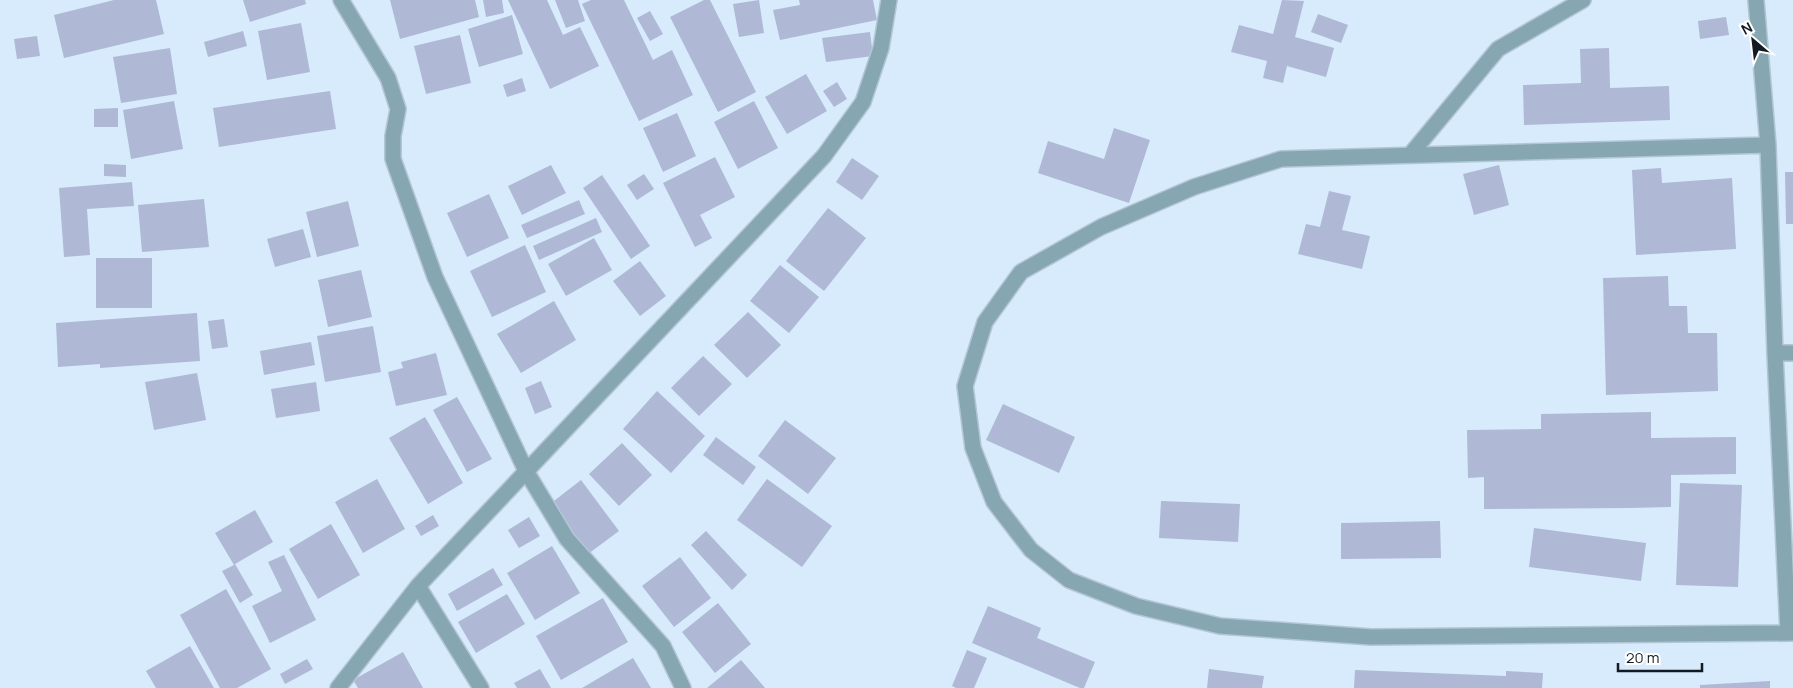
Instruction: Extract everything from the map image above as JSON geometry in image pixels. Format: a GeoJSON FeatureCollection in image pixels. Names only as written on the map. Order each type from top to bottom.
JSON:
{"type":"FeatureCollection","features":[{"type":"Feature","properties":{"kind":"street"},"geometry":{"type":"LineString","coordinates":[[341,0],[388,78],[398,109],[393,136],[393,159],[396,168],[435,277],[526,471],[567,539],[663,646],[683,688]]}},
{"type":"Feature","properties":{"kind":"street"},"geometry":{"type":"LineString","coordinates":[[338,688],[418,586],[824,156],[863,102],[881,48],[889,0]]}},
{"type":"Feature","properties":{"kind":"street"},"geometry":{"type":"LineString","coordinates":[[1410,155],[1498,50],[1583,0]]}},
{"type":"Feature","properties":{"kind":"street"},"geometry":{"type":"LineString","coordinates":[[1756,0],[1768,144],[1775,352],[1790,633],[1371,637],[1220,626],[1136,606],[1069,580],[1031,550],[994,502],[973,448],[965,386],[985,322],[1020,272],[1101,227],[1194,188],[1280,159],[1768,144]]}},
{"type":"Feature","properties":{"kind":"street"},"geometry":{"type":"LineString","coordinates":[[1775,352],[1793,353]]}},
{"type":"Feature","properties":{"kind":"street"},"geometry":{"type":"LineString","coordinates":[[418,586],[481,688]]}},
{"type":"Feature","properties":{"kind":"building"},"geometry":{"type":"Polygon","coordinates":[[[114,0],[156,0],[164,34],[64,58],[54,15],[114,0]]]}},
{"type":"Feature","properties":{"kind":"building"},"geometry":{"type":"Polygon","coordinates":[[[243,0],[305,0],[306,4],[250,22],[243,0]]]}},
{"type":"Feature","properties":{"kind":"building"},"geometry":{"type":"Polygon","coordinates":[[[390,0],[475,0],[479,17],[400,39],[390,0]]]}},
{"type":"Feature","properties":{"kind":"building"},"geometry":{"type":"Polygon","coordinates":[[[483,0],[502,0],[504,13],[486,17],[483,0]]]}},
{"type":"Feature","properties":{"kind":"building"},"geometry":{"type":"Polygon","coordinates":[[[508,0],[547,0],[563,35],[580,27],[599,66],[550,89],[508,0]]]}},
{"type":"Feature","properties":{"kind":"building"},"geometry":{"type":"Polygon","coordinates":[[[555,0],[578,0],[585,21],[566,28],[555,0]]]}},
{"type":"Feature","properties":{"kind":"building"},"geometry":{"type":"Polygon","coordinates":[[[591,0],[624,0],[653,60],[672,50],[693,95],[639,121],[582,4],[591,0]]]}},
{"type":"Feature","properties":{"kind":"building"},"geometry":{"type":"Polygon","coordinates":[[[704,0],[710,0],[756,92],[718,112],[670,17],[704,0]]]}},
{"type":"Feature","properties":{"kind":"building"},"geometry":{"type":"Polygon","coordinates":[[[759,0],[764,33],[739,37],[733,4],[759,0]]]}},
{"type":"Feature","properties":{"kind":"building"},"geometry":{"type":"Polygon","coordinates":[[[799,0],[873,0],[877,20],[780,40],[773,10],[800,5],[799,0]]]}},
{"type":"Feature","properties":{"kind":"building"},"geometry":{"type":"Polygon","coordinates":[[[1282,0],[1304,1],[1295,37],[1334,48],[1326,77],[1287,66],[1283,83],[1263,78],[1267,61],[1231,52],[1239,25],[1273,34],[1282,0]]]}},
{"type":"Feature","properties":{"kind":"building"},"geometry":{"type":"Polygon","coordinates":[[[650,11],[663,34],[650,41],[637,18],[650,11]]]}},
{"type":"Feature","properties":{"kind":"building"},"geometry":{"type":"Polygon","coordinates":[[[1318,14],[1348,25],[1341,43],[1311,32],[1318,14]]]}},
{"type":"Feature","properties":{"kind":"building"},"geometry":{"type":"Polygon","coordinates":[[[512,15],[523,54],[479,67],[468,29],[512,15]]]}},
{"type":"Feature","properties":{"kind":"building"},"geometry":{"type":"Polygon","coordinates":[[[1726,17],[1729,35],[1700,39],[1698,21],[1726,17]]]}},
{"type":"Feature","properties":{"kind":"building"},"geometry":{"type":"Polygon","coordinates":[[[301,23],[310,72],[267,80],[258,31],[301,23]]]}},
{"type":"Feature","properties":{"kind":"building"},"geometry":{"type":"Polygon","coordinates":[[[243,31],[247,46],[208,57],[204,42],[243,31]]]}},
{"type":"Feature","properties":{"kind":"building"},"geometry":{"type":"Polygon","coordinates":[[[870,32],[873,56],[826,62],[822,38],[870,32]]]}},
{"type":"Feature","properties":{"kind":"building"},"geometry":{"type":"Polygon","coordinates":[[[460,35],[471,83],[426,94],[414,46],[460,35]]]}},
{"type":"Feature","properties":{"kind":"building"},"geometry":{"type":"Polygon","coordinates":[[[37,36],[40,56],[17,59],[14,39],[37,36]]]}},
{"type":"Feature","properties":{"kind":"building"},"geometry":{"type":"Polygon","coordinates":[[[170,48],[177,94],[121,103],[113,57],[170,48]]]}},
{"type":"Feature","properties":{"kind":"building"},"geometry":{"type":"Polygon","coordinates":[[[1609,48],[1610,88],[1669,86],[1670,120],[1524,125],[1523,85],[1581,83],[1580,49],[1609,48]]]}},
{"type":"Feature","properties":{"kind":"building"},"geometry":{"type":"Polygon","coordinates":[[[806,74],[827,111],[787,134],[765,97],[806,74]]]}},
{"type":"Feature","properties":{"kind":"building"},"geometry":{"type":"Polygon","coordinates":[[[522,78],[526,91],[507,97],[503,85],[522,78]]]}},
{"type":"Feature","properties":{"kind":"building"},"geometry":{"type":"Polygon","coordinates":[[[837,82],[847,99],[834,107],[823,91],[837,82]]]}},
{"type":"Feature","properties":{"kind":"building"},"geometry":{"type":"Polygon","coordinates":[[[330,91],[336,129],[219,147],[213,108],[330,91]]]}},
{"type":"Feature","properties":{"kind":"building"},"geometry":{"type":"Polygon","coordinates":[[[174,101],[183,149],[131,159],[123,110],[174,101]]]}},
{"type":"Feature","properties":{"kind":"building"},"geometry":{"type":"Polygon","coordinates":[[[754,101],[778,148],[738,169],[714,122],[754,101]]]}},
{"type":"Feature","properties":{"kind":"building"},"geometry":{"type":"Polygon","coordinates":[[[118,108],[118,127],[94,127],[94,109],[118,108]]]}},
{"type":"Feature","properties":{"kind":"building"},"geometry":{"type":"Polygon","coordinates":[[[677,113],[696,156],[663,172],[643,128],[677,113]]]}},
{"type":"Feature","properties":{"kind":"building"},"geometry":{"type":"Polygon","coordinates":[[[1114,128],[1150,140],[1129,203],[1038,173],[1048,141],[1104,159],[1114,128]]]}},
{"type":"Feature","properties":{"kind":"building"},"geometry":{"type":"Polygon","coordinates":[[[715,157],[735,197],[700,215],[712,238],[695,247],[663,183],[715,157]]]}},
{"type":"Feature","properties":{"kind":"building"},"geometry":{"type":"Polygon","coordinates":[[[852,158],[879,176],[862,200],[836,182],[852,158]]]}},
{"type":"Feature","properties":{"kind":"building"},"geometry":{"type":"Polygon","coordinates":[[[104,164],[126,165],[126,177],[104,176],[104,164]]]}},
{"type":"Feature","properties":{"kind":"building"},"geometry":{"type":"Polygon","coordinates":[[[551,165],[566,193],[522,215],[508,186],[551,165]]]}},
{"type":"Feature","properties":{"kind":"building"},"geometry":{"type":"Polygon","coordinates":[[[1499,165],[1509,205],[1474,215],[1463,174],[1499,165]]]}},
{"type":"Feature","properties":{"kind":"building"},"geometry":{"type":"Polygon","coordinates":[[[1661,168],[1662,183],[1732,178],[1736,249],[1636,255],[1632,170],[1661,168]]]}},
{"type":"Feature","properties":{"kind":"building"},"geometry":{"type":"Polygon","coordinates":[[[1785,172],[1793,172],[1793,224],[1786,224],[1785,172]]]}},
{"type":"Feature","properties":{"kind":"building"},"geometry":{"type":"Polygon","coordinates":[[[644,174],[654,189],[637,200],[627,185],[644,174]]]}},
{"type":"Feature","properties":{"kind":"building"},"geometry":{"type":"Polygon","coordinates":[[[602,175],[650,246],[631,259],[583,188],[602,175]]]}},
{"type":"Feature","properties":{"kind":"building"},"geometry":{"type":"Polygon","coordinates":[[[132,182],[134,206],[87,209],[90,255],[64,257],[59,188],[132,182]]]}},
{"type":"Feature","properties":{"kind":"building"},"geometry":{"type":"Polygon","coordinates":[[[1329,191],[1351,196],[1342,230],[1370,236],[1362,269],[1298,254],[1306,224],[1320,227],[1329,191]]]}},
{"type":"Feature","properties":{"kind":"building"},"geometry":{"type":"Polygon","coordinates":[[[489,194],[509,238],[467,257],[447,213],[489,194]]]}},
{"type":"Feature","properties":{"kind":"building"},"geometry":{"type":"Polygon","coordinates":[[[204,199],[209,247],[142,252],[138,205],[204,199]]]}},
{"type":"Feature","properties":{"kind":"building"},"geometry":{"type":"Polygon","coordinates":[[[579,200],[585,214],[527,238],[521,225],[579,200]]]}},
{"type":"Feature","properties":{"kind":"building"},"geometry":{"type":"Polygon","coordinates":[[[348,201],[359,246],[317,257],[306,212],[348,201]]]}},
{"type":"Feature","properties":{"kind":"building"},"geometry":{"type":"Polygon","coordinates":[[[828,208],[866,238],[824,291],[786,261],[828,208]]]}},
{"type":"Feature","properties":{"kind":"building"},"geometry":{"type":"Polygon","coordinates":[[[596,218],[602,232],[539,260],[533,246],[596,218]]]}},
{"type":"Feature","properties":{"kind":"building"},"geometry":{"type":"Polygon","coordinates":[[[303,229],[311,257],[275,267],[267,239],[303,229]]]}},
{"type":"Feature","properties":{"kind":"building"},"geometry":{"type":"Polygon","coordinates":[[[594,238],[612,270],[566,296],[548,264],[594,238]]]}},
{"type":"Feature","properties":{"kind":"building"},"geometry":{"type":"Polygon","coordinates":[[[525,245],[546,292],[492,317],[470,271],[525,245]]]}},
{"type":"Feature","properties":{"kind":"building"},"geometry":{"type":"Polygon","coordinates":[[[96,258],[152,258],[152,308],[96,308],[96,258]]]}},
{"type":"Feature","properties":{"kind":"building"},"geometry":{"type":"Polygon","coordinates":[[[640,261],[666,296],[640,316],[613,281],[640,261]]]}},
{"type":"Feature","properties":{"kind":"building"},"geometry":{"type":"Polygon","coordinates":[[[780,265],[819,297],[789,333],[750,301],[780,265]]]}},
{"type":"Feature","properties":{"kind":"building"},"geometry":{"type":"Polygon","coordinates":[[[361,270],[372,317],[328,327],[318,280],[361,270]]]}},
{"type":"Feature","properties":{"kind":"building"},"geometry":{"type":"Polygon","coordinates":[[[1668,276],[1669,306],[1687,306],[1688,333],[1717,333],[1718,391],[1606,395],[1603,278],[1668,276]]]}},
{"type":"Feature","properties":{"kind":"building"},"geometry":{"type":"Polygon","coordinates":[[[554,301],[576,340],[521,373],[497,334],[554,301]]]}},
{"type":"Feature","properties":{"kind":"building"},"geometry":{"type":"Polygon","coordinates":[[[748,312],[781,345],[747,378],[714,345],[748,312]]]}},
{"type":"Feature","properties":{"kind":"building"},"geometry":{"type":"Polygon","coordinates":[[[197,313],[200,361],[100,368],[100,364],[58,367],[56,323],[197,313]]]}},
{"type":"Feature","properties":{"kind":"building"},"geometry":{"type":"Polygon","coordinates":[[[224,319],[228,347],[212,349],[208,321],[224,319]]]}},
{"type":"Feature","properties":{"kind":"building"},"geometry":{"type":"Polygon","coordinates":[[[373,326],[381,372],[325,382],[317,336],[373,326]]]}},
{"type":"Feature","properties":{"kind":"building"},"geometry":{"type":"Polygon","coordinates":[[[311,342],[315,365],[264,375],[260,351],[311,342]]]}},
{"type":"Feature","properties":{"kind":"building"},"geometry":{"type":"Polygon","coordinates":[[[436,353],[447,395],[396,406],[388,372],[403,368],[401,362],[436,353]]]}},
{"type":"Feature","properties":{"kind":"building"},"geometry":{"type":"Polygon","coordinates":[[[703,356],[732,384],[699,416],[671,388],[703,356]]]}},
{"type":"Feature","properties":{"kind":"building"},"geometry":{"type":"Polygon","coordinates":[[[197,373],[206,420],[154,430],[145,382],[197,373]]]}},
{"type":"Feature","properties":{"kind":"building"},"geometry":{"type":"Polygon","coordinates":[[[541,381],[552,407],[535,414],[525,388],[541,381]]]}},
{"type":"Feature","properties":{"kind":"building"},"geometry":{"type":"Polygon","coordinates":[[[316,382],[320,411],[276,418],[271,389],[316,382]]]}},
{"type":"Feature","properties":{"kind":"building"},"geometry":{"type":"Polygon","coordinates":[[[657,391],[705,436],[671,473],[623,429],[657,391]]]}},
{"type":"Feature","properties":{"kind":"building"},"geometry":{"type":"Polygon","coordinates":[[[457,397],[492,459],[467,472],[433,410],[457,397]]]}},
{"type":"Feature","properties":{"kind":"building"},"geometry":{"type":"Polygon","coordinates":[[[1003,404],[1075,437],[1059,473],[986,440],[1003,404]]]}},
{"type":"Feature","properties":{"kind":"building"},"geometry":{"type":"Polygon","coordinates":[[[1651,412],[1651,438],[1736,437],[1736,474],[1671,475],[1671,507],[1630,508],[1484,509],[1484,477],[1468,478],[1467,430],[1541,429],[1541,414],[1651,412]]]}},
{"type":"Feature","properties":{"kind":"building"},"geometry":{"type":"Polygon","coordinates":[[[425,417],[463,483],[428,504],[389,438],[425,417]]]}},
{"type":"Feature","properties":{"kind":"building"},"geometry":{"type":"Polygon","coordinates":[[[785,420],[836,458],[808,494],[758,456],[785,420]]]}},
{"type":"Feature","properties":{"kind":"building"},"geometry":{"type":"Polygon","coordinates":[[[716,437],[756,467],[743,485],[703,455],[716,437]]]}},
{"type":"Feature","properties":{"kind":"building"},"geometry":{"type":"Polygon","coordinates":[[[622,443],[652,475],[619,506],[589,474],[622,443]]]}},
{"type":"Feature","properties":{"kind":"building"},"geometry":{"type":"Polygon","coordinates":[[[377,479],[405,529],[363,553],[335,502],[377,479]]]}},
{"type":"Feature","properties":{"kind":"building"},"geometry":{"type":"Polygon","coordinates":[[[767,479],[832,526],[802,567],[737,520],[767,479]]]}},
{"type":"Feature","properties":{"kind":"building"},"geometry":{"type":"Polygon","coordinates":[[[581,480],[619,531],[588,554],[550,504],[581,480]]]}},
{"type":"Feature","properties":{"kind":"building"},"geometry":{"type":"Polygon","coordinates":[[[1680,483],[1742,485],[1738,587],[1676,585],[1680,483]]]}},
{"type":"Feature","properties":{"kind":"building"},"geometry":{"type":"Polygon","coordinates":[[[1161,501],[1240,504],[1238,542],[1159,538],[1161,501]]]}},
{"type":"Feature","properties":{"kind":"building"},"geometry":{"type":"Polygon","coordinates":[[[255,510],[273,542],[235,564],[253,595],[240,603],[222,571],[234,565],[215,533],[255,510]]]}},
{"type":"Feature","properties":{"kind":"building"},"geometry":{"type":"Polygon","coordinates":[[[433,515],[439,526],[421,536],[415,526],[433,515]]]}},
{"type":"Feature","properties":{"kind":"building"},"geometry":{"type":"Polygon","coordinates":[[[529,517],[540,536],[519,548],[508,530],[529,517]]]}},
{"type":"Feature","properties":{"kind":"building"},"geometry":{"type":"Polygon","coordinates":[[[1440,521],[1441,558],[1341,559],[1341,523],[1440,521]]]}},
{"type":"Feature","properties":{"kind":"building"},"geometry":{"type":"Polygon","coordinates":[[[331,524],[360,575],[318,599],[289,549],[331,524]]]}},
{"type":"Feature","properties":{"kind":"building"},"geometry":{"type":"Polygon","coordinates":[[[1534,528],[1646,543],[1641,581],[1529,567],[1534,528]]]}},
{"type":"Feature","properties":{"kind":"building"},"geometry":{"type":"Polygon","coordinates":[[[706,531],[747,575],[732,590],[691,545],[706,531]]]}},
{"type":"Feature","properties":{"kind":"building"},"geometry":{"type":"Polygon","coordinates":[[[552,546],[580,593],[535,620],[507,573],[552,546]]]}},
{"type":"Feature","properties":{"kind":"building"},"geometry":{"type":"Polygon","coordinates":[[[284,555],[316,620],[270,643],[252,606],[282,591],[268,562],[284,555]]]}},
{"type":"Feature","properties":{"kind":"building"},"geometry":{"type":"Polygon","coordinates":[[[680,557],[711,598],[674,627],[642,586],[680,557]]]}},
{"type":"Feature","properties":{"kind":"building"},"geometry":{"type":"Polygon","coordinates":[[[493,568],[503,585],[457,611],[448,594],[493,568]]]}},
{"type":"Feature","properties":{"kind":"building"},"geometry":{"type":"Polygon","coordinates":[[[226,589],[271,669],[237,688],[220,688],[180,615],[226,589]]]}},
{"type":"Feature","properties":{"kind":"building"},"geometry":{"type":"Polygon","coordinates":[[[507,594],[525,624],[476,653],[458,622],[507,594]]]}},
{"type":"Feature","properties":{"kind":"building"},"geometry":{"type":"Polygon","coordinates":[[[603,598],[628,642],[561,680],[536,636],[603,598]]]}},
{"type":"Feature","properties":{"kind":"building"},"geometry":{"type":"Polygon","coordinates":[[[718,603],[751,644],[715,673],[682,632],[718,603]]]}},
{"type":"Feature","properties":{"kind":"building"},"geometry":{"type":"Polygon","coordinates":[[[988,606],[1041,628],[1037,638],[1095,662],[1084,688],[972,643],[988,606]]]}},
{"type":"Feature","properties":{"kind":"building"},"geometry":{"type":"Polygon","coordinates":[[[190,646],[214,688],[156,688],[146,671],[190,646]]]}},
{"type":"Feature","properties":{"kind":"building"},"geometry":{"type":"Polygon","coordinates":[[[967,650],[987,658],[974,688],[956,688],[952,686],[967,650]]]}},
{"type":"Feature","properties":{"kind":"building"},"geometry":{"type":"Polygon","coordinates":[[[403,652],[423,688],[358,688],[353,680],[403,652]]]}},
{"type":"Feature","properties":{"kind":"building"},"geometry":{"type":"Polygon","coordinates":[[[633,658],[651,688],[582,688],[633,658]]]}},
{"type":"Feature","properties":{"kind":"building"},"geometry":{"type":"Polygon","coordinates":[[[307,659],[313,669],[285,684],[280,674],[307,659]]]}},
{"type":"Feature","properties":{"kind":"building"},"geometry":{"type":"Polygon","coordinates":[[[741,660],[765,688],[707,688],[741,660]]]}},
{"type":"Feature","properties":{"kind":"building"},"geometry":{"type":"Polygon","coordinates":[[[540,669],[551,688],[517,688],[514,683],[540,669]]]}},
{"type":"Feature","properties":{"kind":"building"},"geometry":{"type":"Polygon","coordinates":[[[1209,669],[1264,676],[1262,688],[1207,688],[1209,669]]]}},
{"type":"Feature","properties":{"kind":"building"},"geometry":{"type":"Polygon","coordinates":[[[1355,670],[1506,676],[1506,671],[1543,673],[1542,688],[1354,688],[1355,670]]]}},
{"type":"Feature","properties":{"kind":"building"},"geometry":{"type":"Polygon","coordinates":[[[1770,681],[1770,688],[1700,688],[1700,685],[1770,681]]]}}]}
